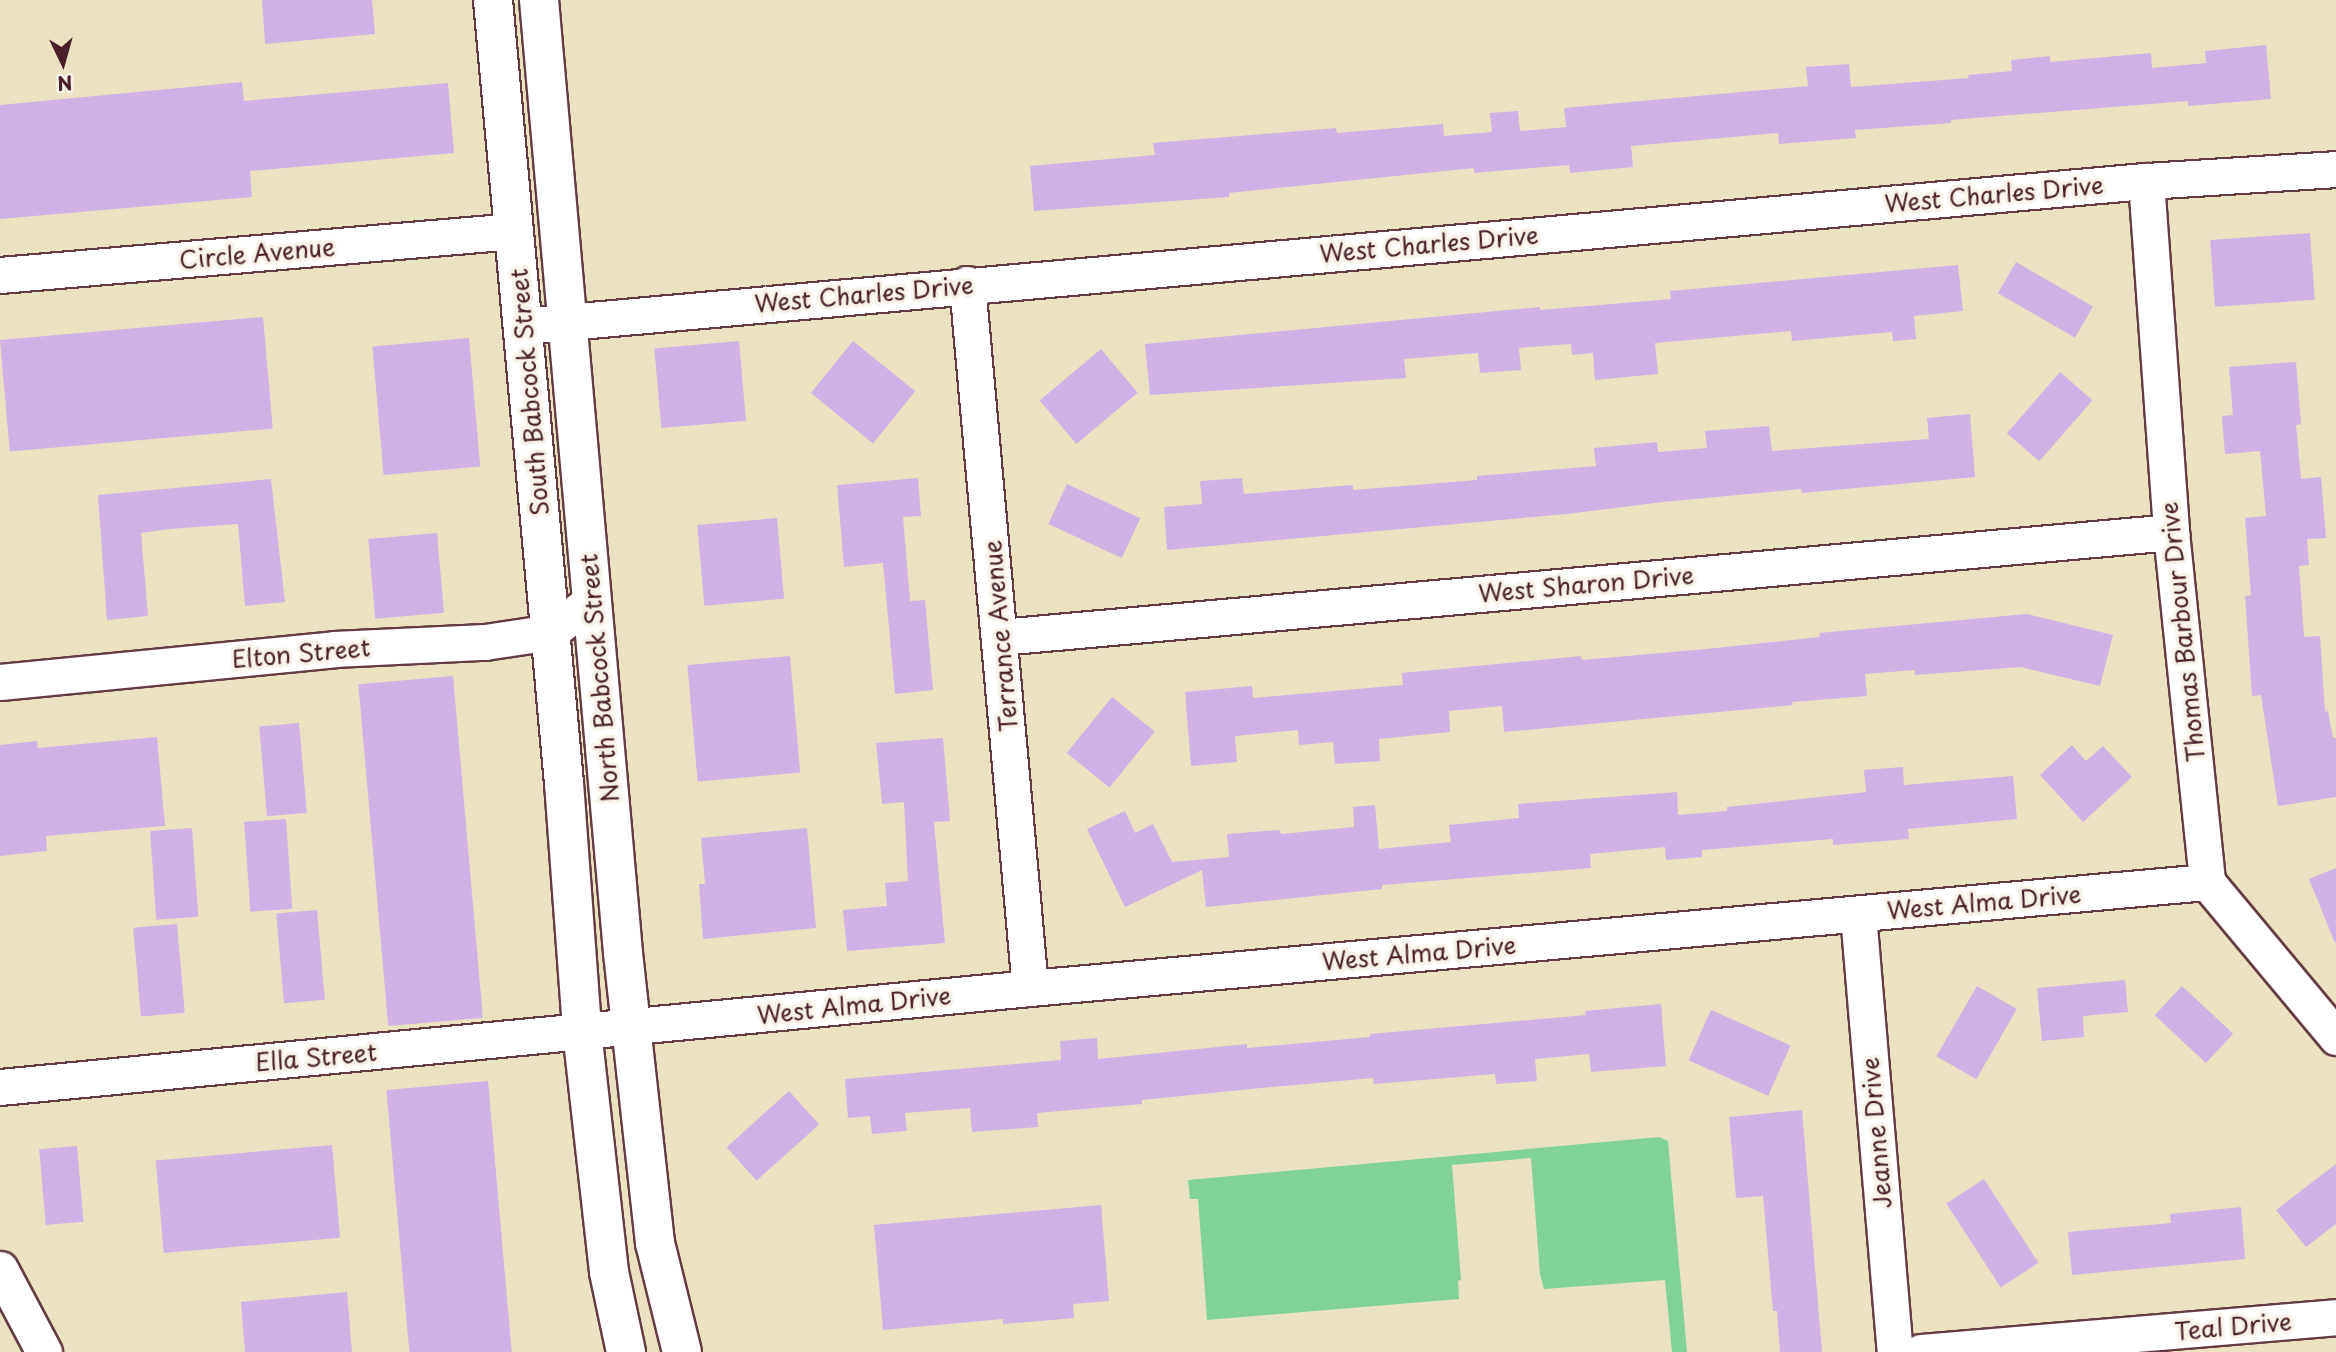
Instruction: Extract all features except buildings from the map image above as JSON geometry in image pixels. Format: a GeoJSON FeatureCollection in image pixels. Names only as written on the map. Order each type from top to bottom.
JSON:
{"type":"FeatureCollection","features":[{"type":"Feature","properties":{"kind":"main road","name":"South Babcock Street"},"geometry":{"type":"LineString","coordinates":[[493,0],[564,783]]}},
{"type":"Feature","properties":{"kind":"main road","name":"North Babcock Street"},"geometry":{"type":"LineString","coordinates":[[539,0],[631,1026],[655,1243],[682,1352]]}},
{"type":"Feature","properties":{"kind":"main road","name":"North Babcock Street"},"geometry":{"type":"LineString","coordinates":[[564,783],[582,1031],[609,1272],[626,1352]]}},
{"type":"Feature","properties":{"kind":"street","name":"West Charles Drive"},"geometry":{"type":"LineString","coordinates":[[523,327],[967,284],[2146,181],[2336,169]]}},
{"type":"Feature","properties":{"kind":"street","name":"Thomas Barbour Drive"},"geometry":{"type":"LineString","coordinates":[[2146,181],[2171,532],[2207,882]]}},
{"type":"Feature","properties":{"kind":"street","name":"Circle Avenue"},"geometry":{"type":"LineString","coordinates":[[0,275],[514,231]]}},
{"type":"Feature","properties":{"kind":"street","name":"Terrance Avenue"},"geometry":{"type":"LineString","coordinates":[[967,284],[1030,988]]}},
{"type":"Feature","properties":{"kind":"street","name":"West Sharon Drive"},"geometry":{"type":"LineString","coordinates":[[1000,636],[2171,532]]}},
{"type":"Feature","properties":{"kind":"street","name":"Elton Street"},"geometry":{"type":"LineString","coordinates":[[0,682],[334,649],[485,642],[551,632],[592,600]]}},
{"type":"Feature","properties":{"kind":"street","name":"West Alma Drive"},"geometry":{"type":"LineString","coordinates":[[631,1026],[2207,882]]}},
{"type":"Feature","properties":{"kind":"street"},"geometry":{"type":"LineString","coordinates":[[2207,882],[2336,1037]]}},
{"type":"Feature","properties":{"kind":"street","name":"Jeanne Drive"},"geometry":{"type":"LineString","coordinates":[[1858,914],[1895,1352]]}},
{"type":"Feature","properties":{"kind":"street","name":"Ella Street"},"geometry":{"type":"LineString","coordinates":[[0,1087],[631,1026]]}},
{"type":"Feature","properties":{"kind":"street"},"geometry":{"type":"LineString","coordinates":[[0,1269],[44,1352]]}},
{"type":"Feature","properties":{"kind":"street","name":"Teal Drive"},"geometry":{"type":"LineString","coordinates":[[1921,1352],[2336,1317]]}},
{"type":"Feature","properties":{"kind":"green space"},"geometry":{"type":"Polygon","coordinates":[[[1659,1137],[1668,1141],[1687,1352],[1672,1352],[1665,1280],[1544,1289],[1540,1274],[1531,1158],[1452,1165],[1461,1280],[1458,1281],[1459,1299],[1207,1320],[1198,1199],[1190,1199],[1188,1180],[1659,1137]]]}}]}
